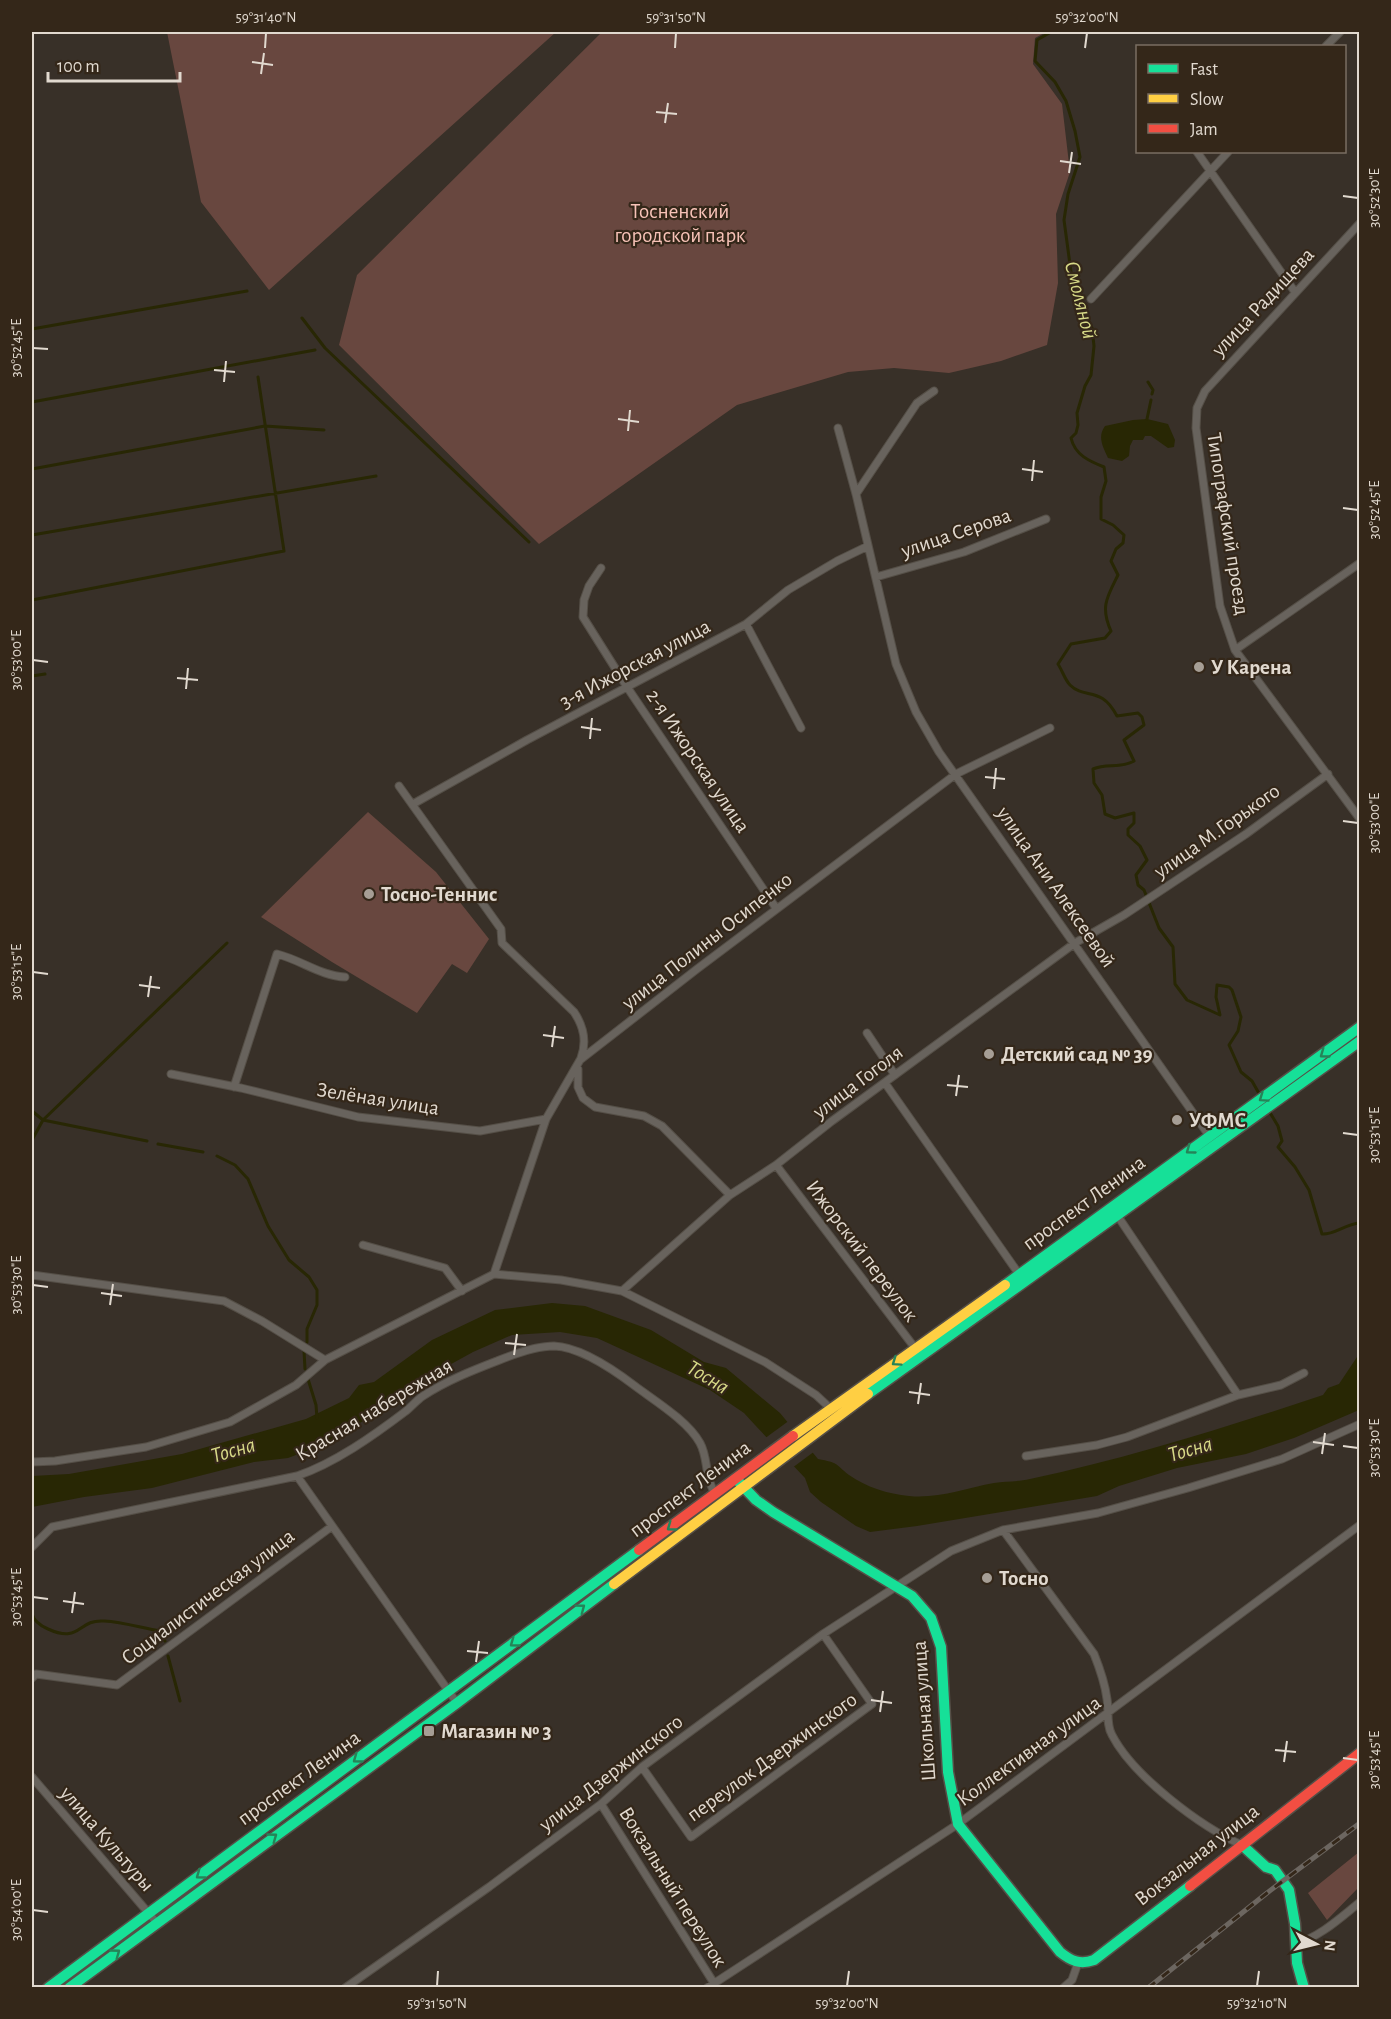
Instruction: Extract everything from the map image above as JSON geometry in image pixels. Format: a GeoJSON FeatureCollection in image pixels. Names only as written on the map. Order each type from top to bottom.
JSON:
{"type":"FeatureCollection","features":[{"type":"Feature","properties":{"kind":"main road","name":"проспект Ленина"},"geometry":{"type":"LineString","coordinates":[[1291,1085],[1359,1027]]}},
{"type":"Feature","properties":{"kind":"main road","name":"проспект Ленина"},"geometry":{"type":"LineString","coordinates":[[69,1988],[457,1702],[739,1482],[822,1421],[1240,1120],[1359,1041]]}},
{"type":"Feature","properties":{"kind":"main road","name":"проспект Ленина"},"geometry":{"type":"LineString","coordinates":[[1022,1278],[1117,1215],[1212,1140]]}},
{"type":"Feature","properties":{"kind":"main road","name":"проспект Ленина"},"geometry":{"type":"LineString","coordinates":[[822,1421],[830,1408],[918,1352]]}},
{"type":"Feature","properties":{"kind":"main road","name":"проспект Ленина"},"geometry":{"type":"LineString","coordinates":[[48,1988],[716,1494],[739,1482]]}},
{"type":"Feature","properties":{"kind":"main road","name":"Школьная улица"},"geometry":{"type":"LineString","coordinates":[[739,1482],[756,1500],[773,1512],[897,1586],[925,1607],[938,1629],[941,1647],[948,1772],[958,1824],[1060,1952],[1070,1961],[1078,1963]]}},
{"type":"Feature","properties":{"kind":"main road","name":"Вокзальная улица"},"geometry":{"type":"LineString","coordinates":[[1078,1963],[1094,1960],[1359,1753]]}},
{"type":"Feature","properties":{"kind":"main road"},"geometry":{"type":"LineString","coordinates":[[1242,1845],[1266,1867],[1290,1899],[1295,1924],[1296,1963],[1304,1988]]}},
{"type":"Feature","properties":{"kind":"street"},"geometry":{"type":"LineString","coordinates":[[1327,45],[1340,32]]}},
{"type":"Feature","properties":{"kind":"street"},"geometry":{"type":"LineString","coordinates":[[1198,153],[1295,292]]}},
{"type":"Feature","properties":{"kind":"street"},"geometry":{"type":"LineString","coordinates":[[1091,299],[1226,153]]}},
{"type":"Feature","properties":{"kind":"street","name":"улица Радищева"},"geometry":{"type":"LineString","coordinates":[[1197,408],[1200,399],[1212,382],[1359,225]]}},
{"type":"Feature","properties":{"kind":"street"},"geometry":{"type":"LineString","coordinates":[[856,494],[917,403],[934,391]]}},
{"type":"Feature","properties":{"kind":"street","name":"Типографский проезд"},"geometry":{"type":"LineString","coordinates":[[1197,408],[1196,428],[1213,560],[1222,616],[1235,650],[1359,819]]}},
{"type":"Feature","properties":{"kind":"street","name":"улица Ани Алексеевой"},"geometry":{"type":"LineString","coordinates":[[838,428],[896,664],[926,729],[1212,1140]]}},
{"type":"Feature","properties":{"kind":"street","name":"улица Серова"},"geometry":{"type":"LineString","coordinates":[[876,577],[964,552],[1047,519]]}},
{"type":"Feature","properties":{"kind":"street","name":"3-я Ижорская улица"},"geometry":{"type":"LineString","coordinates":[[413,804],[527,740],[746,624],[797,585],[868,546]]}},
{"type":"Feature","properties":{"kind":"street"},"geometry":{"type":"LineString","coordinates":[[1235,650],[1359,562]]}},
{"type":"Feature","properties":{"kind":"street","name":"2-я Ижорская улица"},"geometry":{"type":"LineString","coordinates":[[601,568],[589,586],[584,600],[583,617],[627,687],[777,908]]}},
{"type":"Feature","properties":{"kind":"street"},"geometry":{"type":"LineString","coordinates":[[746,624],[801,728]]}},
{"type":"Feature","properties":{"kind":"street","name":"улица Полины Осипенко"},"geometry":{"type":"LineString","coordinates":[[494,1274],[546,1119],[580,1060],[956,774],[1050,728]]}},
{"type":"Feature","properties":{"kind":"street","name":"улица М.Горького"},"geometry":{"type":"LineString","coordinates":[[1124,915],[1246,834],[1328,774]]}},
{"type":"Feature","properties":{"kind":"street"},"geometry":{"type":"LineString","coordinates":[[399,786],[501,929],[502,943],[574,1012],[580,1021],[586,1038],[577,1077],[578,1088],[583,1098],[595,1107],[644,1116],[662,1126],[730,1195]]}},
{"type":"Feature","properties":{"kind":"street","name":"улица Гоголя"},"geometry":{"type":"LineString","coordinates":[[622,1291],[730,1195],[776,1165],[1075,943],[1124,915]]}},
{"type":"Feature","properties":{"kind":"street"},"geometry":{"type":"LineString","coordinates":[[234,1087],[277,954],[294,959],[333,977],[345,977]]}},
{"type":"Feature","properties":{"kind":"street"},"geometry":{"type":"LineString","coordinates":[[867,1033],[895,1075]]}},
{"type":"Feature","properties":{"kind":"street","name":"Зелёная улица"},"geometry":{"type":"LineString","coordinates":[[171,1074],[358,1117],[480,1131],[546,1119]]}},
{"type":"Feature","properties":{"kind":"street"},"geometry":{"type":"LineString","coordinates":[[885,1083],[1022,1278]]}},
{"type":"Feature","properties":{"kind":"street","name":"Ижорский переулок"},"geometry":{"type":"LineString","coordinates":[[776,1165],[918,1352]]}},
{"type":"Feature","properties":{"kind":"street"},"geometry":{"type":"LineString","coordinates":[[1117,1215],[1238,1395]]}},
{"type":"Feature","properties":{"kind":"street"},"geometry":{"type":"LineString","coordinates":[[363,1245],[445,1268],[462,1291]]}},
{"type":"Feature","properties":{"kind":"street"},"geometry":{"type":"LineString","coordinates":[[32,1462],[55,1461],[146,1447],[230,1422],[296,1385],[325,1360],[494,1274],[561,1280],[622,1291],[765,1362],[816,1395],[830,1408]]}},
{"type":"Feature","properties":{"kind":"street"},"geometry":{"type":"LineString","coordinates":[[32,1275],[224,1301],[262,1321],[325,1360]]}},
{"type":"Feature","properties":{"kind":"street","name":"Красная набережная"},"geometry":{"type":"LineString","coordinates":[[32,1547],[52,1527],[312,1471],[356,1445],[406,1411],[422,1397],[457,1377],[524,1352],[553,1346],[574,1350],[617,1372],[685,1425],[700,1443],[709,1486],[716,1494]]}},
{"type":"Feature","properties":{"kind":"street"},"geometry":{"type":"LineString","coordinates":[[1026,1456],[1097,1445],[1127,1437],[1238,1395],[1281,1385],[1304,1373]]}},
{"type":"Feature","properties":{"kind":"street"},"geometry":{"type":"LineString","coordinates":[[897,1586],[951,1551],[1003,1530],[1098,1513],[1188,1488],[1282,1459],[1359,1424]]}},
{"type":"Feature","properties":{"kind":"street"},"geometry":{"type":"LineString","coordinates":[[297,1476],[457,1702]]}},
{"type":"Feature","properties":{"kind":"street","name":"Коллективная улица"},"geometry":{"type":"LineString","coordinates":[[707,1988],[715,1985],[958,1824],[1359,1526]]}},
{"type":"Feature","properties":{"kind":"street","name":"Социалистическая улица"},"geometry":{"type":"LineString","coordinates":[[32,1677],[36,1674],[117,1685],[331,1527]]}},
{"type":"Feature","properties":{"kind":"street"},"geometry":{"type":"LineString","coordinates":[[1003,1530],[1094,1654],[1103,1675],[1111,1735],[1135,1767],[1159,1790],[1221,1835],[1242,1845]]}},
{"type":"Feature","properties":{"kind":"street","name":"улица Дзержинского"},"geometry":{"type":"LineString","coordinates":[[345,1988],[355,1985],[602,1804],[642,1767],[823,1634],[897,1586]]}},
{"type":"Feature","properties":{"kind":"street","name":"переулок Дзержинского"},"geometry":{"type":"LineString","coordinates":[[642,1767],[691,1837],[806,1753],[872,1704],[823,1634]]}},
{"type":"Feature","properties":{"kind":"street","name":"улица Культуры"},"geometry":{"type":"LineString","coordinates":[[32,1777],[157,1923]]}},
{"type":"Feature","properties":{"kind":"street","name":"Вокзальный переулок"},"geometry":{"type":"LineString","coordinates":[[602,1804],[715,1985]]}},
{"type":"Feature","properties":{"kind":"street"},"geometry":{"type":"LineString","coordinates":[[1295,1944],[1324,1931],[1359,1902]]}},
{"type":"Feature","properties":{"kind":"street"},"geometry":{"type":"LineString","coordinates":[[1063,1988],[1072,1980],[1078,1963]]}},
{"type":"Feature","properties":{"kind":"green space"},"geometry":{"type":"Polygon","coordinates":[[[167,32],[556,32],[269,290],[201,202],[167,32]]]}},
{"type":"Feature","properties":{"kind":"green space","name":"Тосненский городской парк"},"geometry":{"type":"Polygon","coordinates":[[[602,32],[1046,32],[1035,38],[1033,64],[1062,104],[1070,172],[1056,214],[1058,283],[1047,345],[1001,361],[949,373],[894,368],[848,372],[737,405],[539,544],[339,345],[357,275],[602,32]]]}},
{"type":"Feature","properties":{"kind":"green space","name":"Тосно-Теннис"},"geometry":{"type":"Polygon","coordinates":[[[368,812],[436,872],[489,939],[467,973],[452,964],[417,1013],[261,917],[368,812]]]}},
{"type":"Feature","properties":{"kind":"green space"},"geometry":{"type":"Polygon","coordinates":[[[1359,1852],[1359,1887],[1327,1920],[1308,1893],[1359,1852]]]}},
{"type":"Feature","properties":{"kind":"water"},"geometry":{"type":"Polygon","coordinates":[[[1147,419],[1168,424],[1175,440],[1174,447],[1168,448],[1151,436],[1145,436],[1143,440],[1133,440],[1129,456],[1122,461],[1108,458],[1101,438],[1105,426],[1147,419]]]}},
{"type":"Feature","properties":{"kind":"water","name":"Тосна"},"geometry":{"type":"Polygon","coordinates":[[[552,1303],[585,1306],[651,1330],[704,1362],[726,1368],[780,1413],[818,1459],[836,1464],[849,1475],[870,1486],[901,1495],[931,1496],[994,1483],[1026,1480],[1104,1462],[1214,1430],[1323,1395],[1328,1388],[1339,1384],[1359,1354],[1359,1410],[1294,1438],[1246,1454],[1177,1468],[1119,1486],[1097,1496],[870,1532],[856,1526],[821,1502],[810,1492],[805,1478],[744,1413],[710,1390],[597,1338],[560,1332],[512,1335],[473,1352],[406,1389],[365,1420],[320,1446],[288,1458],[254,1462],[152,1488],[32,1507],[32,1476],[69,1474],[182,1454],[306,1419],[349,1398],[359,1385],[374,1382],[432,1340],[495,1310],[552,1303]]]}},
{"type":"Feature","properties":{"kind":"pier"},"geometry":{"type":"Polygon","coordinates":[[[790,1420],[815,1451],[792,1468],[764,1439],[790,1420]]]}},
{"type":"Feature","properties":{"kind":"waterway","name":"Смоляной"},"geometry":{"type":"LineString","coordinates":[[1051,32],[1037,40],[1035,61],[1055,82],[1066,101],[1075,131],[1080,157],[1068,194],[1064,220],[1071,272],[1080,303],[1092,328],[1094,346],[1091,375],[1085,386],[1077,413],[1076,433],[1071,438],[1079,453],[1104,467],[1106,481],[1101,497],[1101,519],[1113,525],[1124,535],[1123,543],[1116,549],[1111,561],[1118,575],[1105,609],[1111,631],[1105,638],[1071,644],[1058,664],[1070,685],[1081,692],[1105,700],[1117,716],[1138,713],[1142,717],[1144,725],[1124,740],[1134,761],[1124,765],[1093,769],[1094,783],[1102,795],[1105,814],[1115,818],[1134,813],[1134,823],[1128,829],[1128,835],[1140,846],[1147,860],[1136,875],[1138,885],[1144,890],[1159,928],[1173,947],[1175,984],[1187,1000],[1220,1015],[1216,997],[1217,985],[1229,987],[1232,990],[1241,1017],[1238,1031],[1229,1045],[1241,1072],[1252,1081],[1261,1097]]}},
{"type":"Feature","properties":{"kind":"waterway"},"geometry":{"type":"LineString","coordinates":[[32,329],[247,291]]}},
{"type":"Feature","properties":{"kind":"waterway"},"geometry":{"type":"LineString","coordinates":[[302,318],[325,348],[529,542]]}},
{"type":"Feature","properties":{"kind":"waterway"},"geometry":{"type":"LineString","coordinates":[[32,402],[315,350]]}},
{"type":"Feature","properties":{"kind":"waterway"},"geometry":{"type":"LineString","coordinates":[[32,600],[284,551],[258,377]]}},
{"type":"Feature","properties":{"kind":"waterway"},"geometry":{"type":"LineString","coordinates":[[1148,382],[1153,390],[1152,394]]}},
{"type":"Feature","properties":{"kind":"waterway"},"geometry":{"type":"LineString","coordinates":[[1147,419],[1151,400]]}},
{"type":"Feature","properties":{"kind":"waterway"},"geometry":{"type":"LineString","coordinates":[[32,469],[265,426],[324,430]]}},
{"type":"Feature","properties":{"kind":"waterway"},"geometry":{"type":"LineString","coordinates":[[32,535],[376,476]]}},
{"type":"Feature","properties":{"kind":"waterway"},"geometry":{"type":"LineString","coordinates":[[32,676],[45,674]]}},
{"type":"Feature","properties":{"kind":"waterway"},"geometry":{"type":"LineString","coordinates":[[32,1140],[43,1120],[227,943]]}},
{"type":"Feature","properties":{"kind":"waterway"},"geometry":{"type":"LineString","coordinates":[[32,1111],[43,1120],[147,1141]]}},
{"type":"Feature","properties":{"kind":"waterway","name":"Смоляной"},"geometry":{"type":"LineString","coordinates":[[1269,1111],[1278,1126],[1282,1141],[1278,1147],[1295,1167],[1309,1190],[1322,1234],[1360,1223]]}},
{"type":"Feature","properties":{"kind":"waterway"},"geometry":{"type":"LineString","coordinates":[[158,1144],[203,1152]]}},
{"type":"Feature","properties":{"kind":"waterway"},"geometry":{"type":"LineString","coordinates":[[217,1156],[235,1165],[248,1179],[268,1226],[289,1260],[309,1277],[317,1290],[317,1305],[307,1329],[307,1342]]}},
{"type":"Feature","properties":{"kind":"waterway"},"geometry":{"type":"LineString","coordinates":[[304,1351],[305,1369]]}},
{"type":"Feature","properties":{"kind":"waterway"},"geometry":{"type":"LineString","coordinates":[[308,1379],[316,1405],[317,1418]]}},
{"type":"Feature","properties":{"kind":"waterway"},"geometry":{"type":"LineString","coordinates":[[32,1614],[40,1625],[59,1633],[73,1633],[95,1621],[104,1621],[160,1631],[165,1641]]}},
{"type":"Feature","properties":{"kind":"waterway"},"geometry":{"type":"LineString","coordinates":[[168,1656],[180,1701]]}},
{"type":"Feature","properties":{"kind":"railway"},"geometry":{"type":"LineString","coordinates":[[1148,1988],[1267,1893],[1360,1823]]}},
{"type":"Feature","properties":{"kind":"traffic: fast"},"geometry":{"type":"LineString","coordinates":[[1005,1285],[1360,1027]]}},
{"type":"Feature","properties":{"kind":"traffic: fast"},"geometry":{"type":"LineString","coordinates":[[868,1394],[1360,1041]]}},
{"type":"Feature","properties":{"kind":"traffic: fast"},"geometry":{"type":"LineString","coordinates":[[738,1481],[756,1500],[773,1512],[912,1596],[931,1618],[941,1647],[948,1772],[958,1824],[1060,1952],[1076,1961],[1094,1960],[1190,1886]]}},
{"type":"Feature","properties":{"kind":"traffic: fast"},"geometry":{"type":"LineString","coordinates":[[48,1988],[639,1550]]}},
{"type":"Feature","properties":{"kind":"traffic: fast"},"geometry":{"type":"LineString","coordinates":[[69,1988],[457,1703],[614,1584]]}},
{"type":"Feature","properties":{"kind":"traffic: fast"},"geometry":{"type":"LineString","coordinates":[[1242,1845],[1266,1867],[1275,1870],[1289,1890],[1295,1924],[1297,1963],[1304,1988]]}},
{"type":"Feature","properties":{"kind":"traffic: slow"},"geometry":{"type":"LineString","coordinates":[[793,1436],[1005,1285]]}},
{"type":"Feature","properties":{"kind":"traffic: slow"},"geometry":{"type":"LineString","coordinates":[[614,1584],[868,1394]]}},
{"type":"Feature","properties":{"kind":"traffic: jam"},"geometry":{"type":"LineString","coordinates":[[639,1550],[793,1436]]}},
{"type":"Feature","properties":{"kind":"traffic: jam"},"geometry":{"type":"LineString","coordinates":[[1190,1886],[1360,1753]]}},
{"type":"Feature","properties":{"kind":"place","name":"У Карена"},"geometry":{"type":"Point","coordinates":[1199,667]}},
{"type":"Feature","properties":{"kind":"place","name":"Тосно-Теннис"},"geometry":{"type":"Point","coordinates":[369,894]}},
{"type":"Feature","properties":{"kind":"place","name":"Детский сад № 39"},"geometry":{"type":"Point","coordinates":[989,1054]}},
{"type":"Feature","properties":{"kind":"place","name":"УФМС"},"geometry":{"type":"Point","coordinates":[1177,1120]}},
{"type":"Feature","properties":{"kind":"place","name":"Тосно"},"geometry":{"type":"Point","coordinates":[987,1578]}},
{"type":"Feature","properties":{"kind":"place","name":"Магазин № 3"},"geometry":{"type":"Point","coordinates":[429,1731]}}]}
